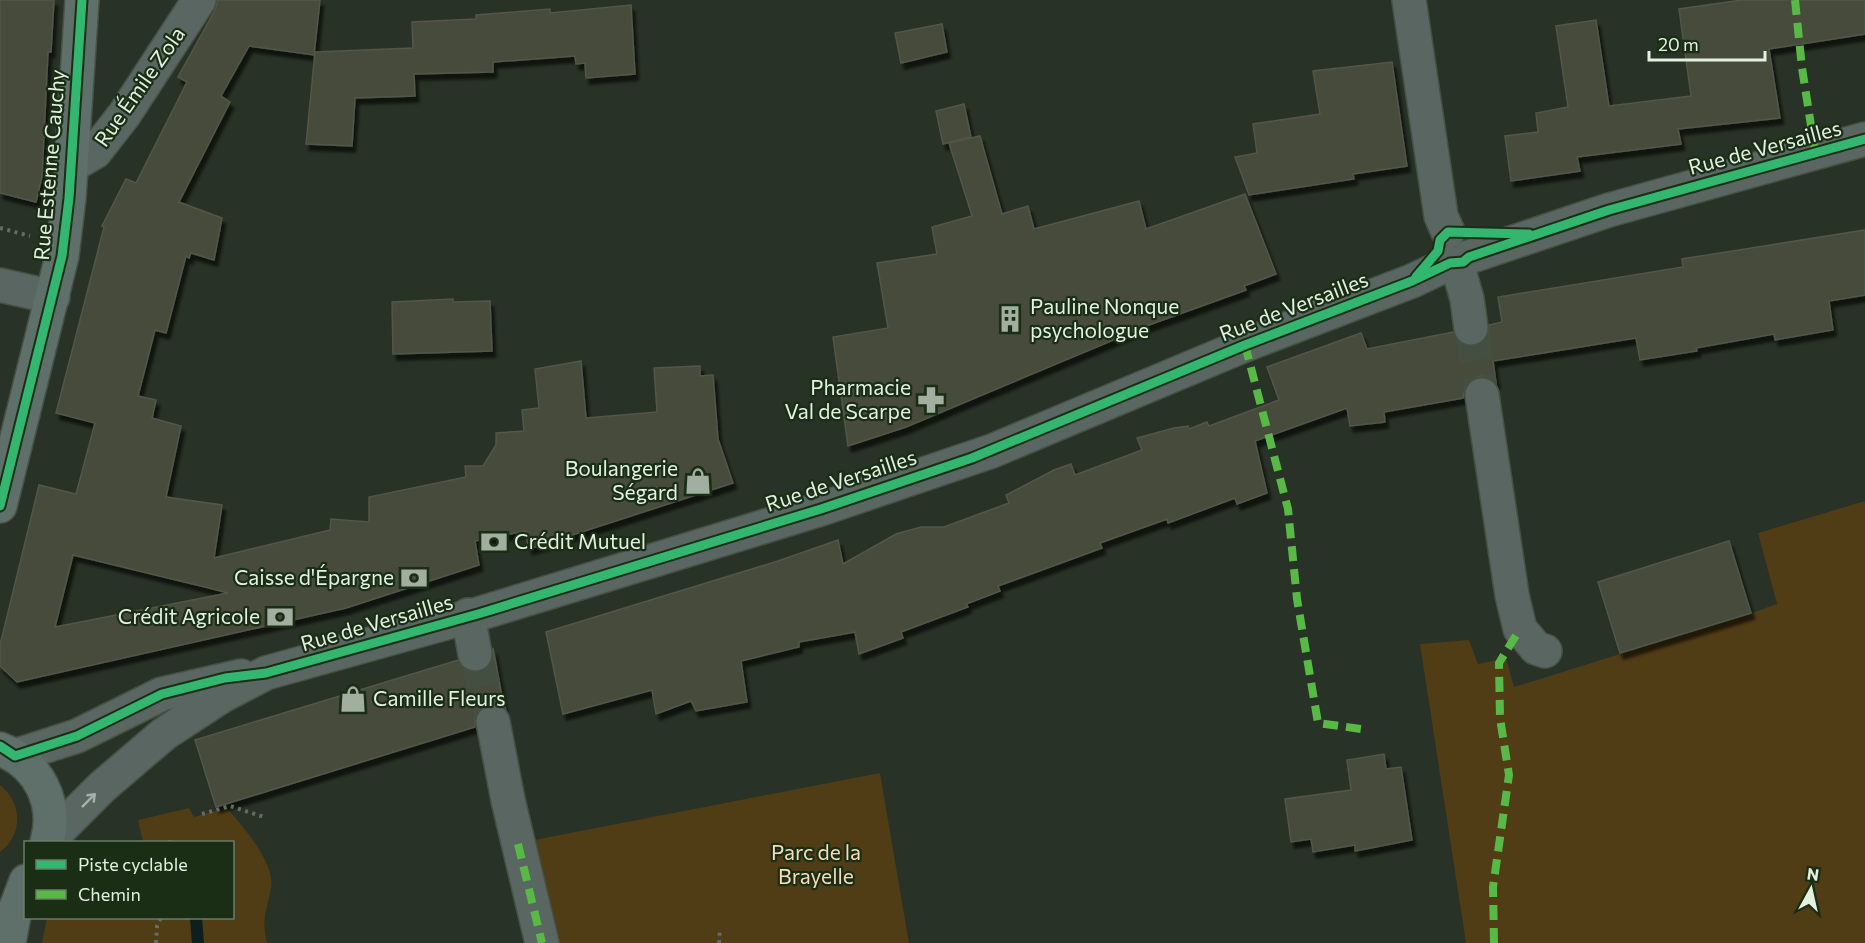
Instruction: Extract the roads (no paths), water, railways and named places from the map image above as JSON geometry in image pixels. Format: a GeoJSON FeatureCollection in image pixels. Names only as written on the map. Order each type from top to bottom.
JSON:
{"type":"FeatureCollection","features":[{"type":"Feature","properties":{"kind":"main road","name":"Rue Estenne Cauchy"},"geometry":{"type":"LineString","coordinates":[[0,506],[53,297],[66,228],[82,0]]}},
{"type":"Feature","properties":{"kind":"main road"},"geometry":{"type":"LineString","coordinates":[[5,750],[30,768],[46,793],[50,812],[47,841]]}},
{"type":"Feature","properties":{"kind":"main road"},"geometry":{"type":"LineString","coordinates":[[0,889],[24,875]]}},
{"type":"Feature","properties":{"kind":"main road"},"geometry":{"type":"LineString","coordinates":[[9,943],[15,910],[24,886]]}},
{"type":"Feature","properties":{"kind":"street","name":"Rue Émile Zola"},"geometry":{"type":"LineString","coordinates":[[71,166],[95,152],[124,115],[199,0]]}},
{"type":"Feature","properties":{"kind":"street"},"geometry":{"type":"LineString","coordinates":[[1409,0],[1441,216],[1454,250],[1467,299],[1471,328]]}},
{"type":"Feature","properties":{"kind":"street","name":"Rue de Versailles"},"geometry":{"type":"LineString","coordinates":[[48,841],[102,787],[164,734],[222,696],[267,673],[821,509],[992,451],[1245,345],[1412,281],[1454,250],[1537,235],[1631,203],[1865,139]]}},
{"type":"Feature","properties":{"kind":"street"},"geometry":{"type":"LineString","coordinates":[[0,285],[53,297]]}},
{"type":"Feature","properties":{"kind":"street"},"geometry":{"type":"LineString","coordinates":[[1482,395],[1520,629],[1536,648],[1545,651]]}},
{"type":"Feature","properties":{"kind":"street"},"geometry":{"type":"LineString","coordinates":[[468,615],[475,654]]}},
{"type":"Feature","properties":{"kind":"street"},"geometry":{"type":"LineString","coordinates":[[5,750],[77,736],[162,694],[225,678],[267,673]]}},
{"type":"Feature","properties":{"kind":"street"},"geometry":{"type":"LineString","coordinates":[[493,722],[518,844],[542,943]]}},
{"type":"Feature","properties":{"kind":"waterway"},"geometry":{"type":"LineString","coordinates":[[196,919],[198,943]]}},
{"type":"Feature","properties":{"kind":"tunnel"},"geometry":{"type":"LineString","coordinates":[[1471,328],[1482,395]]}},
{"type":"Feature","properties":{"kind":"tunnel"},"geometry":{"type":"LineString","coordinates":[[475,654],[493,722]]}},
{"type":"Feature","properties":{"kind":"place","name":"Pauline Nonque psychologue"},"geometry":{"type":"Point","coordinates":[1010,319]}},
{"type":"Feature","properties":{"kind":"place","name":"Pharmacie Val de Scarpe"},"geometry":{"type":"Point","coordinates":[931,400]}},
{"type":"Feature","properties":{"kind":"place","name":"Boulangerie Ségard"},"geometry":{"type":"Point","coordinates":[698,481]}},
{"type":"Feature","properties":{"kind":"place","name":"Crédit Mutuel"},"geometry":{"type":"Point","coordinates":[494,542]}},
{"type":"Feature","properties":{"kind":"place","name":"Caisse d'Épargne"},"geometry":{"type":"Point","coordinates":[414,578]}},
{"type":"Feature","properties":{"kind":"place","name":"Crédit Agricole"},"geometry":{"type":"Point","coordinates":[280,617]}},
{"type":"Feature","properties":{"kind":"place","name":"Camille Fleurs"},"geometry":{"type":"Point","coordinates":[353,699]}},
{"type":"Feature","properties":{"kind":"park label","name":"Parc de la Brayelle"},"geometry":{"type":"Point","coordinates":[816,865]}}]}
